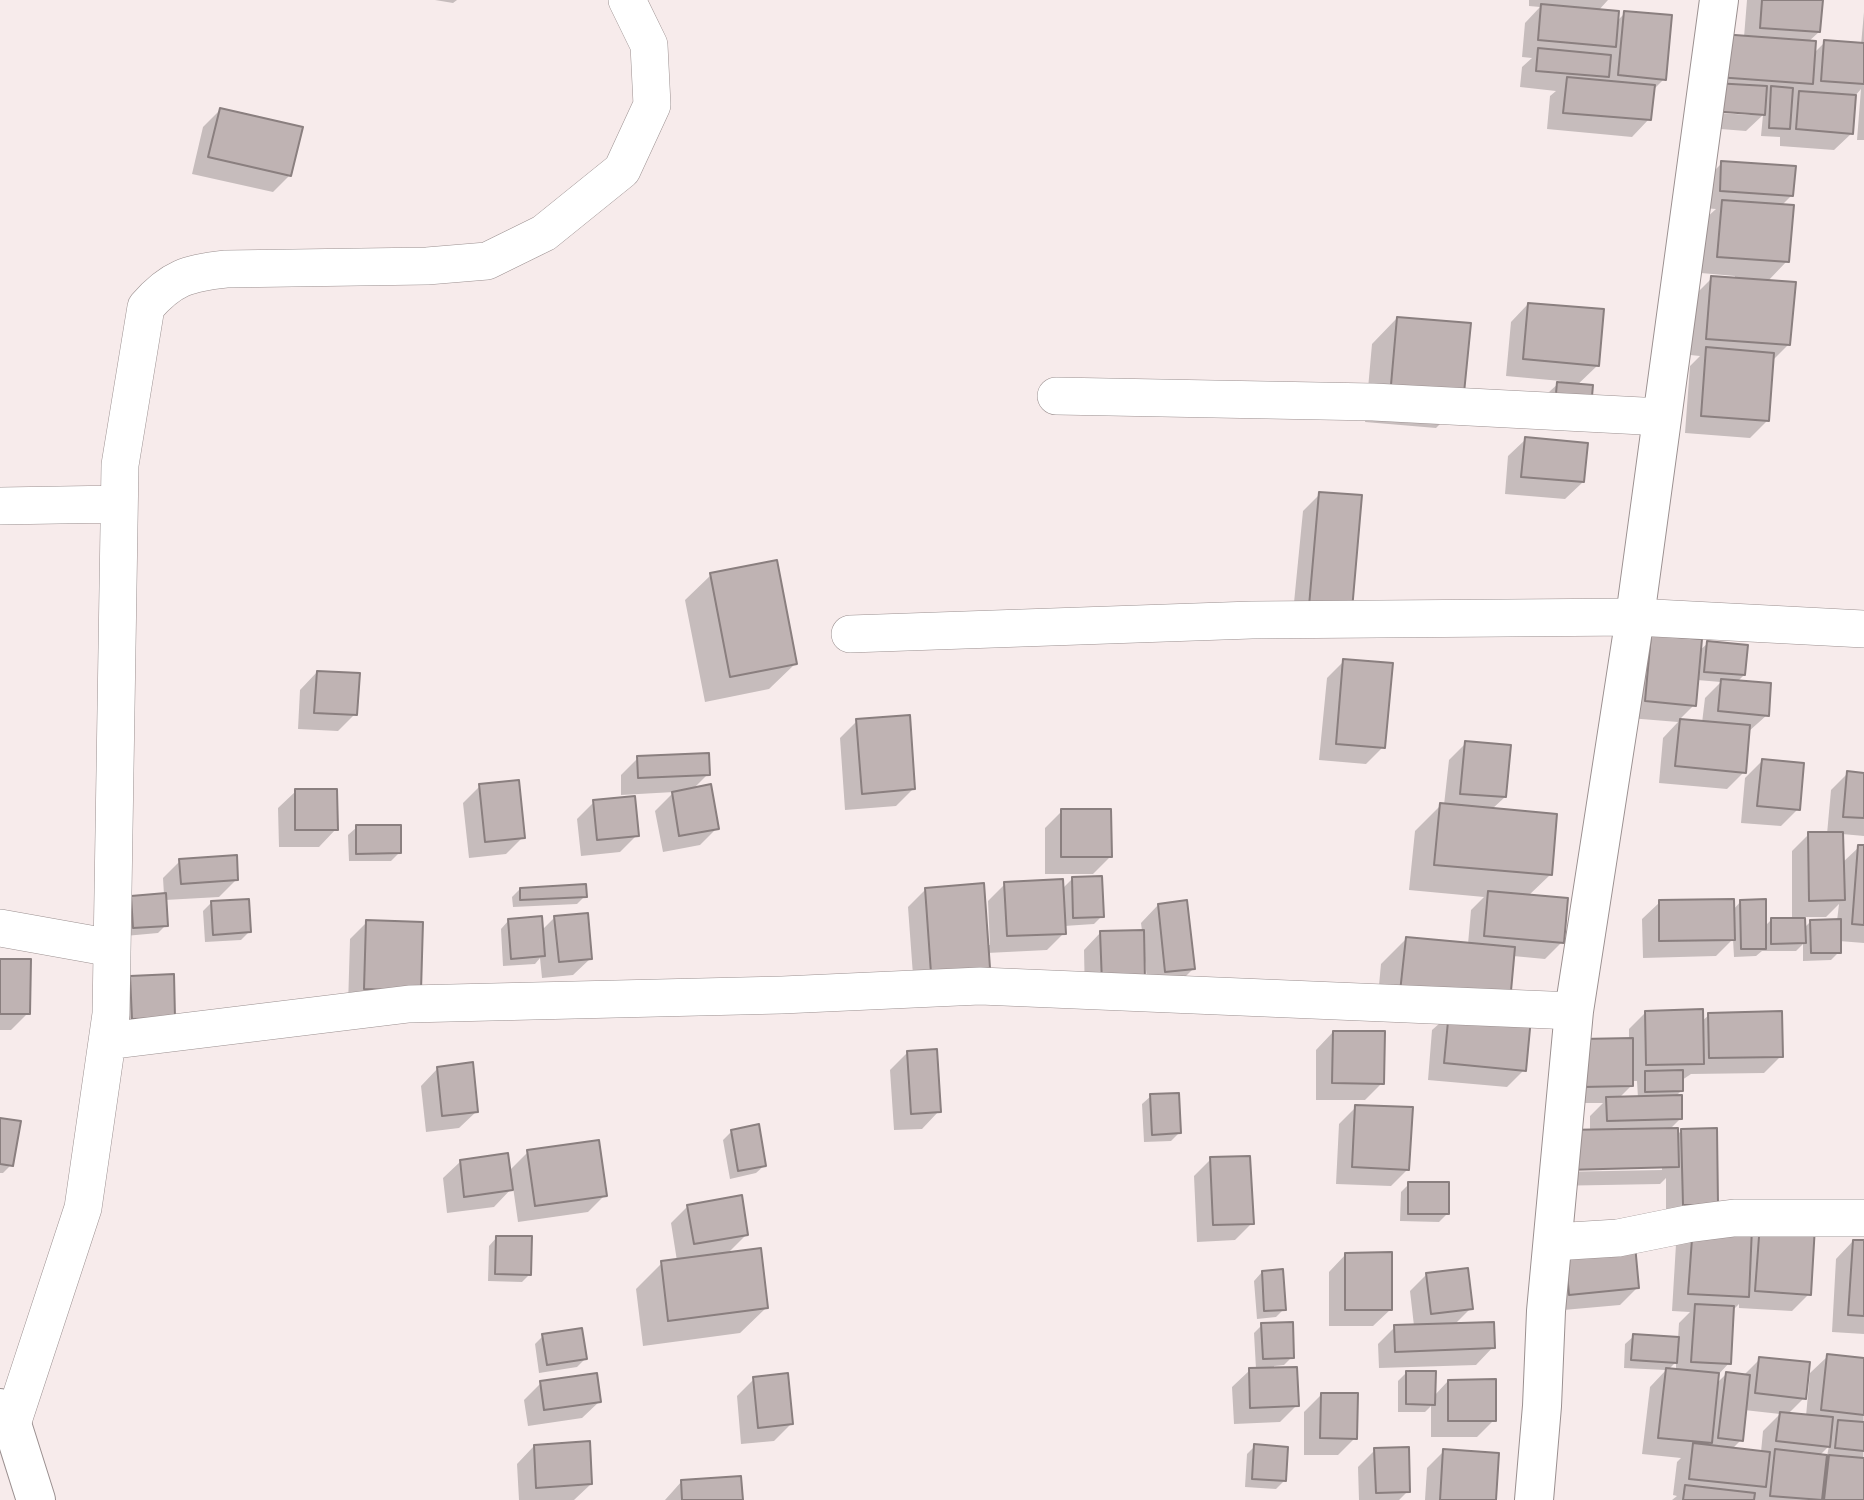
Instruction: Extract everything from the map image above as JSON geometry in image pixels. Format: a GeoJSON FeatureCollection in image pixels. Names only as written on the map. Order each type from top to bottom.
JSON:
{"type":"FeatureCollection","features":[{"type":"Feature","properties":{"kind":"street"},"geometry":{"type":"LineString","coordinates":[[36,1500],[6,1416],[83,1208],[111,1014],[120,465],[146,307],[162,289],[197,272],[226,269],[426,266],[487,261],[544,233],[622,170],[652,105],[649,45],[627,0]]}},
{"type":"Feature","properties":{"kind":"street"},"geometry":{"type":"LineString","coordinates":[[1534,1500],[1574,1011],[1635,617],[1719,0]]}},
{"type":"Feature","properties":{"kind":"street"},"geometry":{"type":"LineString","coordinates":[[1056,396],[1373,402],[1662,417]]}},
{"type":"Feature","properties":{"kind":"street"},"geometry":{"type":"LineString","coordinates":[[0,506],[119,504]]}},
{"type":"Feature","properties":{"kind":"street"},"geometry":{"type":"LineString","coordinates":[[850,634],[1252,620],[1635,617],[1864,629]]}},
{"type":"Feature","properties":{"kind":"street"},"geometry":{"type":"LineString","coordinates":[[0,928],[112,948]]}},
{"type":"Feature","properties":{"kind":"street"},"geometry":{"type":"LineString","coordinates":[[107,1041],[409,1003],[782,995],[980,986],[1574,1011]]}},
{"type":"Feature","properties":{"kind":"street"},"geometry":{"type":"LineString","coordinates":[[1553,1242],[1618,1238],[1734,1218],[1864,1218]]}},
{"type":"Feature","properties":{"kind":"building"},"geometry":{"type":"Polygon","coordinates":[[[1762,0],[1823,0],[1820,32],[1760,28],[1762,0]]]}},
{"type":"Feature","properties":{"kind":"building"},"geometry":{"type":"Polygon","coordinates":[[[1541,4],[1619,11],[1616,47],[1538,40],[1541,4]]]}},
{"type":"Feature","properties":{"kind":"building"},"geometry":{"type":"Polygon","coordinates":[[[1624,11],[1672,15],[1666,80],[1618,75],[1624,11]]]}},
{"type":"Feature","properties":{"kind":"building"},"geometry":{"type":"Polygon","coordinates":[[[1721,34],[1816,41],[1813,84],[1717,77],[1721,34]]]}},
{"type":"Feature","properties":{"kind":"building"},"geometry":{"type":"Polygon","coordinates":[[[1824,40],[1864,43],[1864,84],[1821,81],[1824,40]]]}},
{"type":"Feature","properties":{"kind":"building"},"geometry":{"type":"Polygon","coordinates":[[[1538,48],[1611,55],[1609,77],[1536,71],[1538,48]]]}},
{"type":"Feature","properties":{"kind":"building"},"geometry":{"type":"Polygon","coordinates":[[[1567,77],[1655,85],[1651,120],[1563,113],[1567,77]]]}},
{"type":"Feature","properties":{"kind":"building"},"geometry":{"type":"Polygon","coordinates":[[[1714,83],[1767,86],[1765,115],[1711,111],[1714,83]]]}},
{"type":"Feature","properties":{"kind":"building"},"geometry":{"type":"Polygon","coordinates":[[[1771,86],[1793,88],[1790,129],[1769,128],[1771,86]]]}},
{"type":"Feature","properties":{"kind":"building"},"geometry":{"type":"Polygon","coordinates":[[[1799,91],[1856,95],[1853,134],[1796,129],[1799,91]]]}},
{"type":"Feature","properties":{"kind":"building"},"geometry":{"type":"Polygon","coordinates":[[[220,108],[303,127],[291,176],[208,157],[220,108]]]}},
{"type":"Feature","properties":{"kind":"building"},"geometry":{"type":"Polygon","coordinates":[[[1721,161],[1796,166],[1793,196],[1720,191],[1721,161]]]}},
{"type":"Feature","properties":{"kind":"building"},"geometry":{"type":"Polygon","coordinates":[[[1722,200],[1794,205],[1789,262],[1717,257],[1722,200]]]}},
{"type":"Feature","properties":{"kind":"building"},"geometry":{"type":"Polygon","coordinates":[[[1711,276],[1796,282],[1790,345],[1706,339],[1711,276]]]}},
{"type":"Feature","properties":{"kind":"building"},"geometry":{"type":"Polygon","coordinates":[[[1528,303],[1604,309],[1599,366],[1523,359],[1528,303]]]}},
{"type":"Feature","properties":{"kind":"building"},"geometry":{"type":"Polygon","coordinates":[[[1397,317],[1471,323],[1463,403],[1390,396],[1397,317]]]}},
{"type":"Feature","properties":{"kind":"building"},"geometry":{"type":"Polygon","coordinates":[[[1706,347],[1774,353],[1769,421],[1701,416],[1706,347]]]}},
{"type":"Feature","properties":{"kind":"building"},"geometry":{"type":"Polygon","coordinates":[[[1557,382],[1593,385],[1591,408],[1555,405],[1557,382]]]}},
{"type":"Feature","properties":{"kind":"building"},"geometry":{"type":"Polygon","coordinates":[[[1525,437],[1588,443],[1584,482],[1521,477],[1525,437]]]}},
{"type":"Feature","properties":{"kind":"building"},"geometry":{"type":"Polygon","coordinates":[[[1319,492],[1362,495],[1352,610],[1309,606],[1319,492]]]}},
{"type":"Feature","properties":{"kind":"building"},"geometry":{"type":"Polygon","coordinates":[[[777,560],[797,664],[730,677],[710,573],[777,560]]]}},
{"type":"Feature","properties":{"kind":"building"},"geometry":{"type":"Polygon","coordinates":[[[1651,635],[1702,639],[1696,706],[1645,701],[1651,635]]]}},
{"type":"Feature","properties":{"kind":"building"},"geometry":{"type":"Polygon","coordinates":[[[1707,641],[1748,645],[1745,675],[1704,672],[1707,641]]]}},
{"type":"Feature","properties":{"kind":"building"},"geometry":{"type":"Polygon","coordinates":[[[1343,659],[1393,663],[1385,748],[1336,744],[1343,659]]]}},
{"type":"Feature","properties":{"kind":"building"},"geometry":{"type":"Polygon","coordinates":[[[317,671],[360,673],[357,715],[314,713],[317,671]]]}},
{"type":"Feature","properties":{"kind":"building"},"geometry":{"type":"Polygon","coordinates":[[[1721,679],[1771,683],[1769,716],[1718,711],[1721,679]]]}},
{"type":"Feature","properties":{"kind":"building"},"geometry":{"type":"Polygon","coordinates":[[[910,715],[915,789],[862,794],[856,719],[910,715]]]}},
{"type":"Feature","properties":{"kind":"building"},"geometry":{"type":"Polygon","coordinates":[[[1680,719],[1750,725],[1746,773],[1675,766],[1680,719]]]}},
{"type":"Feature","properties":{"kind":"building"},"geometry":{"type":"Polygon","coordinates":[[[1465,741],[1511,745],[1506,797],[1460,794],[1465,741]]]}},
{"type":"Feature","properties":{"kind":"building"},"geometry":{"type":"Polygon","coordinates":[[[709,753],[710,775],[638,778],[637,756],[709,753]]]}},
{"type":"Feature","properties":{"kind":"building"},"geometry":{"type":"Polygon","coordinates":[[[1762,759],[1804,763],[1800,810],[1757,806],[1762,759]]]}},
{"type":"Feature","properties":{"kind":"building"},"geometry":{"type":"Polygon","coordinates":[[[1847,771],[1864,773],[1864,818],[1843,817],[1847,771]]]}},
{"type":"Feature","properties":{"kind":"building"},"geometry":{"type":"Polygon","coordinates":[[[519,780],[525,838],[485,842],[479,784],[519,780]]]}},
{"type":"Feature","properties":{"kind":"building"},"geometry":{"type":"Polygon","coordinates":[[[711,784],[719,829],[679,836],[672,792],[711,784]]]}},
{"type":"Feature","properties":{"kind":"building"},"geometry":{"type":"Polygon","coordinates":[[[295,789],[337,789],[338,830],[295,830],[295,789]]]}},
{"type":"Feature","properties":{"kind":"building"},"geometry":{"type":"Polygon","coordinates":[[[635,796],[639,836],[597,840],[593,800],[635,796]]]}},
{"type":"Feature","properties":{"kind":"building"},"geometry":{"type":"Polygon","coordinates":[[[1440,803],[1557,814],[1552,875],[1434,865],[1440,803]]]}},
{"type":"Feature","properties":{"kind":"building"},"geometry":{"type":"Polygon","coordinates":[[[1061,809],[1111,809],[1112,857],[1061,857],[1061,809]]]}},
{"type":"Feature","properties":{"kind":"building"},"geometry":{"type":"Polygon","coordinates":[[[356,825],[401,825],[401,853],[356,854],[356,825]]]}},
{"type":"Feature","properties":{"kind":"building"},"geometry":{"type":"Polygon","coordinates":[[[1808,832],[1843,832],[1845,900],[1809,901],[1808,832]]]}},
{"type":"Feature","properties":{"kind":"building"},"geometry":{"type":"Polygon","coordinates":[[[1858,845],[1864,845],[1864,925],[1852,924],[1858,845]]]}},
{"type":"Feature","properties":{"kind":"building"},"geometry":{"type":"Polygon","coordinates":[[[237,855],[238,880],[181,884],[179,859],[237,855]]]}},
{"type":"Feature","properties":{"kind":"building"},"geometry":{"type":"Polygon","coordinates":[[[1102,876],[1104,917],[1073,918],[1072,877],[1102,876]]]}},
{"type":"Feature","properties":{"kind":"building"},"geometry":{"type":"Polygon","coordinates":[[[1063,879],[1066,934],[1007,936],[1004,882],[1063,879]]]}},
{"type":"Feature","properties":{"kind":"building"},"geometry":{"type":"Polygon","coordinates":[[[984,883],[990,968],[931,973],[925,888],[984,883]]]}},
{"type":"Feature","properties":{"kind":"building"},"geometry":{"type":"Polygon","coordinates":[[[586,884],[587,897],[520,900],[520,888],[586,884]]]}},
{"type":"Feature","properties":{"kind":"building"},"geometry":{"type":"Polygon","coordinates":[[[1488,891],[1568,898],[1564,943],[1484,936],[1488,891]]]}},
{"type":"Feature","properties":{"kind":"building"},"geometry":{"type":"Polygon","coordinates":[[[166,893],[168,926],[133,928],[131,896],[166,893]]]}},
{"type":"Feature","properties":{"kind":"building"},"geometry":{"type":"Polygon","coordinates":[[[249,899],[251,932],[213,935],[211,901],[249,899]]]}},
{"type":"Feature","properties":{"kind":"building"},"geometry":{"type":"Polygon","coordinates":[[[1734,899],[1735,940],[1659,941],[1659,900],[1734,899]]]}},
{"type":"Feature","properties":{"kind":"building"},"geometry":{"type":"Polygon","coordinates":[[[1766,899],[1766,949],[1741,949],[1740,900],[1766,899]]]}},
{"type":"Feature","properties":{"kind":"building"},"geometry":{"type":"Polygon","coordinates":[[[1187,900],[1195,969],[1165,972],[1158,904],[1187,900]]]}},
{"type":"Feature","properties":{"kind":"building"},"geometry":{"type":"Polygon","coordinates":[[[588,913],[592,959],[559,962],[554,916],[588,913]]]}},
{"type":"Feature","properties":{"kind":"building"},"geometry":{"type":"Polygon","coordinates":[[[542,916],[545,956],[511,959],[508,919],[542,916]]]}},
{"type":"Feature","properties":{"kind":"building"},"geometry":{"type":"Polygon","coordinates":[[[1771,918],[1805,918],[1806,943],[1771,944],[1771,918]]]}},
{"type":"Feature","properties":{"kind":"building"},"geometry":{"type":"Polygon","coordinates":[[[1841,919],[1841,953],[1811,953],[1810,920],[1841,919]]]}},
{"type":"Feature","properties":{"kind":"building"},"geometry":{"type":"Polygon","coordinates":[[[366,920],[423,922],[421,991],[364,989],[366,920]]]}},
{"type":"Feature","properties":{"kind":"building"},"geometry":{"type":"Polygon","coordinates":[[[1144,930],[1145,982],[1102,983],[1100,931],[1144,930]]]}},
{"type":"Feature","properties":{"kind":"building"},"geometry":{"type":"Polygon","coordinates":[[[1406,937],[1515,947],[1510,1002],[1400,992],[1406,937]]]}},
{"type":"Feature","properties":{"kind":"building"},"geometry":{"type":"Polygon","coordinates":[[[0,959],[31,959],[30,1014],[0,1014],[0,959]]]}},
{"type":"Feature","properties":{"kind":"building"},"geometry":{"type":"Polygon","coordinates":[[[174,974],[175,1018],[132,1019],[130,976],[174,974]]]}},
{"type":"Feature","properties":{"kind":"building"},"geometry":{"type":"Polygon","coordinates":[[[1703,1009],[1704,1064],[1646,1065],[1645,1011],[1703,1009]]]}},
{"type":"Feature","properties":{"kind":"building"},"geometry":{"type":"Polygon","coordinates":[[[1449,1011],[1531,1018],[1526,1071],[1444,1063],[1449,1011]]]}},
{"type":"Feature","properties":{"kind":"building"},"geometry":{"type":"Polygon","coordinates":[[[1782,1011],[1783,1057],[1709,1058],[1708,1013],[1782,1011]]]}},
{"type":"Feature","properties":{"kind":"building"},"geometry":{"type":"Polygon","coordinates":[[[1333,1031],[1385,1031],[1384,1084],[1332,1083],[1333,1031]]]}},
{"type":"Feature","properties":{"kind":"building"},"geometry":{"type":"Polygon","coordinates":[[[1633,1038],[1633,1086],[1582,1087],[1581,1039],[1633,1038]]]}},
{"type":"Feature","properties":{"kind":"building"},"geometry":{"type":"Polygon","coordinates":[[[937,1049],[941,1112],[911,1114],[907,1051],[937,1049]]]}},
{"type":"Feature","properties":{"kind":"building"},"geometry":{"type":"Polygon","coordinates":[[[473,1062],[478,1112],[442,1116],[437,1067],[473,1062]]]}},
{"type":"Feature","properties":{"kind":"building"},"geometry":{"type":"Polygon","coordinates":[[[1683,1070],[1683,1091],[1645,1092],[1645,1071],[1683,1070]]]}},
{"type":"Feature","properties":{"kind":"building"},"geometry":{"type":"Polygon","coordinates":[[[1179,1093],[1181,1133],[1152,1135],[1150,1094],[1179,1093]]]}},
{"type":"Feature","properties":{"kind":"building"},"geometry":{"type":"Polygon","coordinates":[[[1682,1095],[1682,1119],[1607,1121],[1606,1097],[1682,1095]]]}},
{"type":"Feature","properties":{"kind":"building"},"geometry":{"type":"Polygon","coordinates":[[[1355,1105],[1413,1107],[1409,1170],[1352,1167],[1355,1105]]]}},
{"type":"Feature","properties":{"kind":"building"},"geometry":{"type":"Polygon","coordinates":[[[0,1118],[21,1121],[13,1166],[0,1164],[0,1118]]]}},
{"type":"Feature","properties":{"kind":"building"},"geometry":{"type":"Polygon","coordinates":[[[759,1124],[766,1166],[738,1171],[731,1130],[759,1124]]]}},
{"type":"Feature","properties":{"kind":"building"},"geometry":{"type":"Polygon","coordinates":[[[1678,1128],[1679,1167],[1565,1170],[1564,1130],[1678,1128]]]}},
{"type":"Feature","properties":{"kind":"building"},"geometry":{"type":"Polygon","coordinates":[[[1717,1128],[1718,1205],[1683,1205],[1681,1129],[1717,1128]]]}},
{"type":"Feature","properties":{"kind":"building"},"geometry":{"type":"Polygon","coordinates":[[[599,1140],[607,1196],[535,1206],[527,1150],[599,1140]]]}},
{"type":"Feature","properties":{"kind":"building"},"geometry":{"type":"Polygon","coordinates":[[[508,1153],[513,1190],[464,1197],[460,1160],[508,1153]]]}},
{"type":"Feature","properties":{"kind":"building"},"geometry":{"type":"Polygon","coordinates":[[[1250,1156],[1254,1224],[1213,1225],[1210,1157],[1250,1156]]]}},
{"type":"Feature","properties":{"kind":"building"},"geometry":{"type":"Polygon","coordinates":[[[1408,1182],[1449,1182],[1449,1214],[1408,1214],[1408,1182]]]}},
{"type":"Feature","properties":{"kind":"building"},"geometry":{"type":"Polygon","coordinates":[[[742,1195],[748,1235],[694,1244],[687,1205],[742,1195]]]}},
{"type":"Feature","properties":{"kind":"building"},"geometry":{"type":"Polygon","coordinates":[[[1760,1223],[1815,1226],[1811,1295],[1755,1291],[1760,1223]]]}},
{"type":"Feature","properties":{"kind":"building"},"geometry":{"type":"Polygon","coordinates":[[[1693,1225],[1752,1228],[1749,1297],[1688,1294],[1693,1225]]]}},
{"type":"Feature","properties":{"kind":"building"},"geometry":{"type":"Polygon","coordinates":[[[496,1236],[532,1236],[531,1275],[495,1274],[496,1236]]]}},
{"type":"Feature","properties":{"kind":"building"},"geometry":{"type":"Polygon","coordinates":[[[1853,1240],[1864,1240],[1864,1316],[1848,1315],[1853,1240]]]}},
{"type":"Feature","properties":{"kind":"building"},"geometry":{"type":"Polygon","coordinates":[[[1635,1245],[1639,1288],[1569,1295],[1565,1251],[1635,1245]]]}},
{"type":"Feature","properties":{"kind":"building"},"geometry":{"type":"Polygon","coordinates":[[[761,1248],[768,1308],[668,1321],[661,1261],[761,1248]]]}},
{"type":"Feature","properties":{"kind":"building"},"geometry":{"type":"Polygon","coordinates":[[[1392,1252],[1392,1310],[1345,1310],[1345,1253],[1392,1252]]]}},
{"type":"Feature","properties":{"kind":"building"},"geometry":{"type":"Polygon","coordinates":[[[1468,1268],[1473,1309],[1431,1314],[1426,1273],[1468,1268]]]}},
{"type":"Feature","properties":{"kind":"building"},"geometry":{"type":"Polygon","coordinates":[[[1283,1269],[1286,1310],[1264,1311],[1262,1271],[1283,1269]]]}},
{"type":"Feature","properties":{"kind":"building"},"geometry":{"type":"Polygon","coordinates":[[[1695,1304],[1734,1306],[1731,1364],[1691,1362],[1695,1304]]]}},
{"type":"Feature","properties":{"kind":"building"},"geometry":{"type":"Polygon","coordinates":[[[1293,1322],[1294,1358],[1263,1359],[1261,1323],[1293,1322]]]}},
{"type":"Feature","properties":{"kind":"building"},"geometry":{"type":"Polygon","coordinates":[[[1494,1322],[1495,1348],[1395,1352],[1394,1325],[1494,1322]]]}},
{"type":"Feature","properties":{"kind":"building"},"geometry":{"type":"Polygon","coordinates":[[[582,1328],[587,1359],[547,1365],[542,1334],[582,1328]]]}},
{"type":"Feature","properties":{"kind":"building"},"geometry":{"type":"Polygon","coordinates":[[[1633,1334],[1679,1337],[1677,1363],[1631,1360],[1633,1334]]]}},
{"type":"Feature","properties":{"kind":"building"},"geometry":{"type":"Polygon","coordinates":[[[1827,1354],[1864,1358],[1864,1415],[1821,1410],[1827,1354]]]}},
{"type":"Feature","properties":{"kind":"building"},"geometry":{"type":"Polygon","coordinates":[[[1759,1357],[1810,1362],[1806,1399],[1755,1393],[1759,1357]]]}},
{"type":"Feature","properties":{"kind":"building"},"geometry":{"type":"Polygon","coordinates":[[[1297,1367],[1299,1406],[1250,1408],[1249,1368],[1297,1367]]]}},
{"type":"Feature","properties":{"kind":"building"},"geometry":{"type":"Polygon","coordinates":[[[1666,1368],[1719,1373],[1712,1443],[1658,1438],[1666,1368]]]}},
{"type":"Feature","properties":{"kind":"building"},"geometry":{"type":"Polygon","coordinates":[[[1406,1371],[1436,1371],[1435,1405],[1406,1404],[1406,1371]]]}},
{"type":"Feature","properties":{"kind":"building"},"geometry":{"type":"Polygon","coordinates":[[[1726,1372],[1750,1375],[1743,1441],[1718,1438],[1726,1372]]]}},
{"type":"Feature","properties":{"kind":"building"},"geometry":{"type":"Polygon","coordinates":[[[597,1373],[601,1402],[544,1410],[540,1381],[597,1373]]]}},
{"type":"Feature","properties":{"kind":"building"},"geometry":{"type":"Polygon","coordinates":[[[788,1373],[793,1424],[758,1428],[753,1377],[788,1373]]]}},
{"type":"Feature","properties":{"kind":"building"},"geometry":{"type":"Polygon","coordinates":[[[1496,1379],[1496,1421],[1448,1421],[1448,1380],[1496,1379]]]}},
{"type":"Feature","properties":{"kind":"building"},"geometry":{"type":"Polygon","coordinates":[[[1321,1393],[1358,1393],[1357,1439],[1320,1438],[1321,1393]]]}},
{"type":"Feature","properties":{"kind":"building"},"geometry":{"type":"Polygon","coordinates":[[[1780,1412],[1833,1417],[1830,1447],[1776,1441],[1780,1412]]]}},
{"type":"Feature","properties":{"kind":"building"},"geometry":{"type":"Polygon","coordinates":[[[1838,1420],[1864,1422],[1864,1451],[1835,1448],[1838,1420]]]}},
{"type":"Feature","properties":{"kind":"building"},"geometry":{"type":"Polygon","coordinates":[[[590,1441],[592,1484],[536,1488],[534,1445],[590,1441]]]}},
{"type":"Feature","properties":{"kind":"building"},"geometry":{"type":"Polygon","coordinates":[[[1693,1443],[1770,1452],[1766,1487],[1689,1479],[1693,1443]]]}},
{"type":"Feature","properties":{"kind":"building"},"geometry":{"type":"Polygon","coordinates":[[[1254,1444],[1288,1447],[1286,1481],[1252,1479],[1254,1444]]]}},
{"type":"Feature","properties":{"kind":"building"},"geometry":{"type":"Polygon","coordinates":[[[1409,1447],[1410,1492],[1376,1493],[1374,1448],[1409,1447]]]}},
{"type":"Feature","properties":{"kind":"building"},"geometry":{"type":"Polygon","coordinates":[[[1443,1449],[1499,1453],[1496,1500],[1440,1500],[1443,1449]]]}},
{"type":"Feature","properties":{"kind":"building"},"geometry":{"type":"Polygon","coordinates":[[[1775,1449],[1827,1455],[1822,1500],[1770,1496],[1775,1449]]]}},
{"type":"Feature","properties":{"kind":"building"},"geometry":{"type":"Polygon","coordinates":[[[1829,1455],[1864,1458],[1864,1500],[1824,1500],[1829,1455]]]}},
{"type":"Feature","properties":{"kind":"building"},"geometry":{"type":"Polygon","coordinates":[[[741,1476],[743,1500],[682,1500],[681,1480],[741,1476]]]}},
{"type":"Feature","properties":{"kind":"building"},"geometry":{"type":"Polygon","coordinates":[[[1685,1485],[1755,1493],[1754,1500],[1683,1500],[1685,1485]]]}}]}
